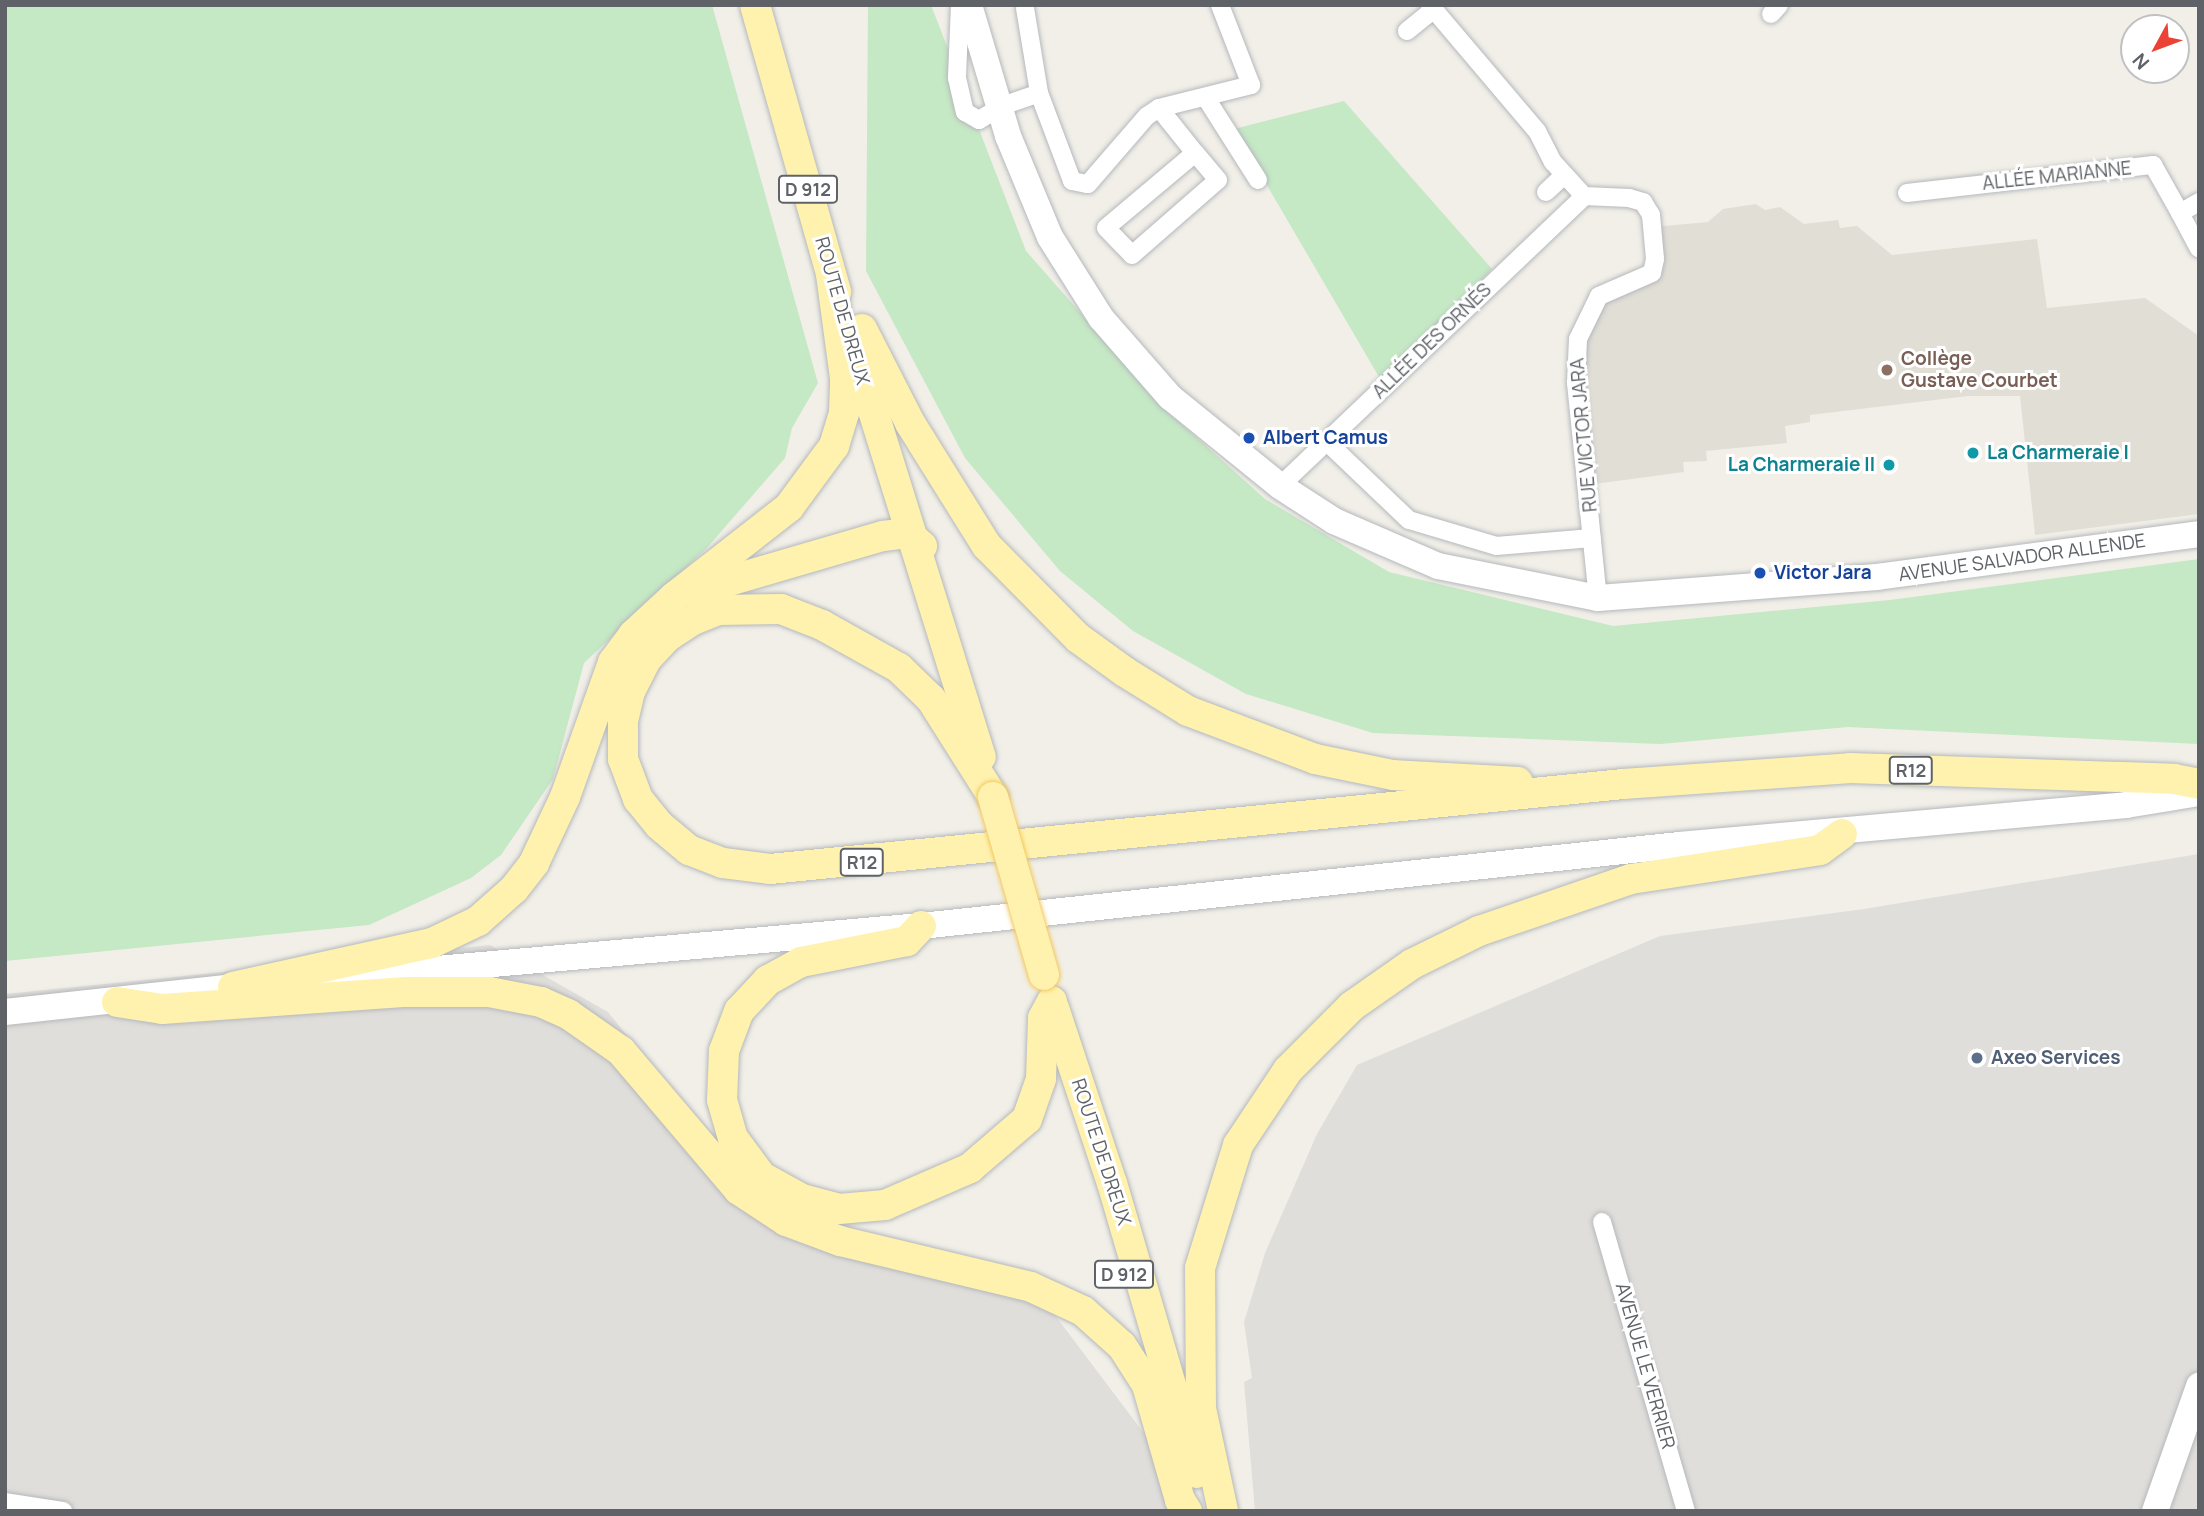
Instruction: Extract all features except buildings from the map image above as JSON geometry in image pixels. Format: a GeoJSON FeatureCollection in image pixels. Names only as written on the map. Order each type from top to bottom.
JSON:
{"type":"FeatureCollection","features":[{"type":"Feature","properties":{"kind":"main road","name":"ROUTE DE DREUX"},"geometry":{"type":"LineString","coordinates":[[755,5],[907,533],[938,615],[1048,988],[1112,1183],[1208,1511]]}},
{"type":"Feature","properties":{"kind":"main road","name":"ROUTE DE DREUX"},"geometry":{"type":"LineString","coordinates":[[766,5],[930,557],[938,615]]}},
{"type":"Feature","properties":{"kind":"main road","name":"AVENUE SALVADOR ALLENDE"},"geometry":{"type":"LineString","coordinates":[[969,5],[1002,106],[1008,136],[1050,237],[1101,318],[1170,397],[1280,486],[1334,521],[1438,566],[1598,598],[1877,577],[2199,534]]}},
{"type":"Feature","properties":{"kind":"main road"},"geometry":{"type":"LineString","coordinates":[[233,987],[432,943],[497,907],[534,863],[555,819],[613,662],[633,635],[674,597],[789,507],[834,446],[844,413],[845,379],[831,274]]}},
{"type":"Feature","properties":{"kind":"main road","name":"R12"},"geometry":{"type":"LineString","coordinates":[[862,329],[910,423],[987,546],[1077,638],[1188,711],[1242,735],[1315,759],[1393,775],[1623,785]]}},
{"type":"Feature","properties":{"kind":"main road"},"geometry":{"type":"LineString","coordinates":[[674,597],[907,533],[930,557]]}},
{"type":"Feature","properties":{"kind":"main road","name":"R12"},"geometry":{"type":"LineString","coordinates":[[993,797],[930,699],[899,668],[822,625],[781,609],[718,610],[693,620],[667,636],[646,660],[630,691],[623,721],[623,759],[639,799],[659,825],[689,850],[723,863],[769,869],[1623,785],[1850,768],[2174,779],[2199,785]]}},
{"type":"Feature","properties":{"kind":"main road"},"geometry":{"type":"LineString","coordinates":[[5,1012],[117,1002],[233,987],[921,926],[1679,845],[1842,834],[2126,806],[2199,793]]}},
{"type":"Feature","properties":{"kind":"main road"},"geometry":{"type":"LineString","coordinates":[[1223,1511],[1201,1408],[1200,1268],[1238,1145],[1288,1070],[1352,1006],[1412,964],[1479,931],[1631,879],[1820,850],[1842,834]]}},
{"type":"Feature","properties":{"kind":"main road"},"geometry":{"type":"LineString","coordinates":[[921,926],[907,941],[801,962],[768,980],[739,1011],[724,1051],[722,1100],[733,1138],[762,1177],[802,1199],[839,1209],[885,1205],[970,1168],[1027,1119],[1041,1079],[1043,1018],[1048,988]]}},
{"type":"Feature","properties":{"kind":"main road"},"geometry":{"type":"LineString","coordinates":[[117,1002],[162,1009],[406,992],[489,992],[541,1002],[568,1014],[621,1051],[738,1190],[786,1221],[840,1241],[1031,1287],[1083,1311],[1122,1346],[1147,1385],[1180,1500],[1190,1511]]}},
{"type":"Feature","properties":{"kind":"main road","name":"ROUTE DE DREUX"},"geometry":{"type":"LineString","coordinates":[[1063,1036],[1098,1184],[1190,1511]]}},
{"type":"Feature","properties":{"kind":"main road"},"geometry":{"type":"LineString","coordinates":[[2155,1511],[2199,1386]]}},
{"type":"Feature","properties":{"kind":"street"},"geometry":{"type":"LineString","coordinates":[[960,5],[957,78],[965,112],[979,121],[1002,106],[1039,93]]}},
{"type":"Feature","properties":{"kind":"street"},"geometry":{"type":"LineString","coordinates":[[1026,8],[1039,93],[1073,181],[1088,184],[1159,108],[1251,85],[1220,5]]}},
{"type":"Feature","properties":{"kind":"street"},"geometry":{"type":"LineString","coordinates":[[1407,31],[1431,8],[1537,131],[1564,175],[1584,196]]}},
{"type":"Feature","properties":{"kind":"street"},"geometry":{"type":"LineString","coordinates":[[1206,98],[1258,180]]}},
{"type":"Feature","properties":{"kind":"street"},"geometry":{"type":"LineString","coordinates":[[1159,108],[1218,180],[1132,255],[1106,228],[1195,153]]}},
{"type":"Feature","properties":{"kind":"street","name":"ALLÉE MARIANNE"},"geometry":{"type":"LineString","coordinates":[[1907,193],[2153,165],[2180,213]]}},
{"type":"Feature","properties":{"kind":"street"},"geometry":{"type":"LineString","coordinates":[[1546,192],[1564,175]]}},
{"type":"Feature","properties":{"kind":"street","name":"ALLÉE DES ORNÉS"},"geometry":{"type":"LineString","coordinates":[[1280,486],[1584,196]]}},
{"type":"Feature","properties":{"kind":"street","name":"RUE VICTOR JARA"},"geometry":{"type":"LineString","coordinates":[[1584,196],[1643,202],[1651,215],[1656,259],[1652,273],[1599,296],[1578,340],[1576,383],[1598,598]]}},
{"type":"Feature","properties":{"kind":"street"},"geometry":{"type":"LineString","coordinates":[[2199,202],[2180,213],[2199,248]]}},
{"type":"Feature","properties":{"kind":"street"},"geometry":{"type":"LineString","coordinates":[[1327,442],[1409,520],[1496,547],[1592,538]]}},
{"type":"Feature","properties":{"kind":"street","name":"AVENUE LE VERRIER"},"geometry":{"type":"LineString","coordinates":[[1602,1222],[1686,1511]]}},
{"type":"Feature","properties":{"kind":"street"},"geometry":{"type":"LineString","coordinates":[[5,1502],[63,1511]]}},
{"type":"Feature","properties":{"kind":"shaded area","name":"Collège Gustave Courbet"},"geometry":{"type":"Polygon","coordinates":[[[1756,204],[1765,210],[1780,207],[1804,224],[1838,220],[1840,228],[1857,226],[1892,255],[2037,239],[2047,308],[2145,298],[2199,336],[2199,514],[2035,535],[2020,396],[1968,396],[1810,415],[1810,422],[1785,426],[1787,443],[1706,451],[1707,461],[1683,462],[1684,472],[1587,485],[1576,383],[1589,310],[1644,278],[1653,227],[1708,222],[1723,209],[1756,204]]]}},
{"type":"Feature","properties":{"kind":"shaded area"},"geometry":{"type":"Polygon","coordinates":[[[2199,854],[2199,1511],[1255,1511],[1244,1382],[1252,1378],[1244,1322],[1265,1253],[1317,1134],[1357,1065],[1660,936],[1864,909],[2199,854]]]}},
{"type":"Feature","properties":{"kind":"shaded area"},"geometry":{"type":"Polygon","coordinates":[[[490,945],[608,1012],[696,1121],[793,1212],[1030,1282],[1161,1456],[1181,1511],[5,1511],[5,994],[490,945]]]}},
{"type":"Feature","properties":{"kind":"green space"},"geometry":{"type":"Polygon","coordinates":[[[5,5],[712,5],[818,383],[792,428],[785,458],[706,549],[584,663],[553,779],[501,855],[471,878],[369,925],[5,961],[5,5]]]}},
{"type":"Feature","properties":{"kind":"green space"},"geometry":{"type":"Polygon","coordinates":[[[868,5],[931,5],[1026,251],[1166,410],[1265,499],[1389,572],[1613,626],[1890,600],[2199,559],[2199,744],[1848,727],[1660,744],[1373,733],[1246,694],[1133,631],[1060,571],[965,458],[866,271],[868,5]]]}},
{"type":"Feature","properties":{"kind":"green space"},"geometry":{"type":"Polygon","coordinates":[[[1344,101],[1492,269],[1382,382],[1234,129],[1344,101]]]}},
{"type":"Feature","properties":{"kind":"place","name":"Collège Gustave Courbet"},"geometry":{"type":"Point","coordinates":[1887,370]}},
{"type":"Feature","properties":{"kind":"place","name":"Albert Camus"},"geometry":{"type":"Point","coordinates":[1249,438]}},
{"type":"Feature","properties":{"kind":"place","name":"La Charmeraie I"},"geometry":{"type":"Point","coordinates":[1973,453]}},
{"type":"Feature","properties":{"kind":"place","name":"La Charmeraie II"},"geometry":{"type":"Point","coordinates":[1889,465]}},
{"type":"Feature","properties":{"kind":"place","name":"Victor Jara"},"geometry":{"type":"Point","coordinates":[1760,573]}},
{"type":"Feature","properties":{"kind":"place","name":"Axeo Services"},"geometry":{"type":"Point","coordinates":[1977,1058]}}]}
